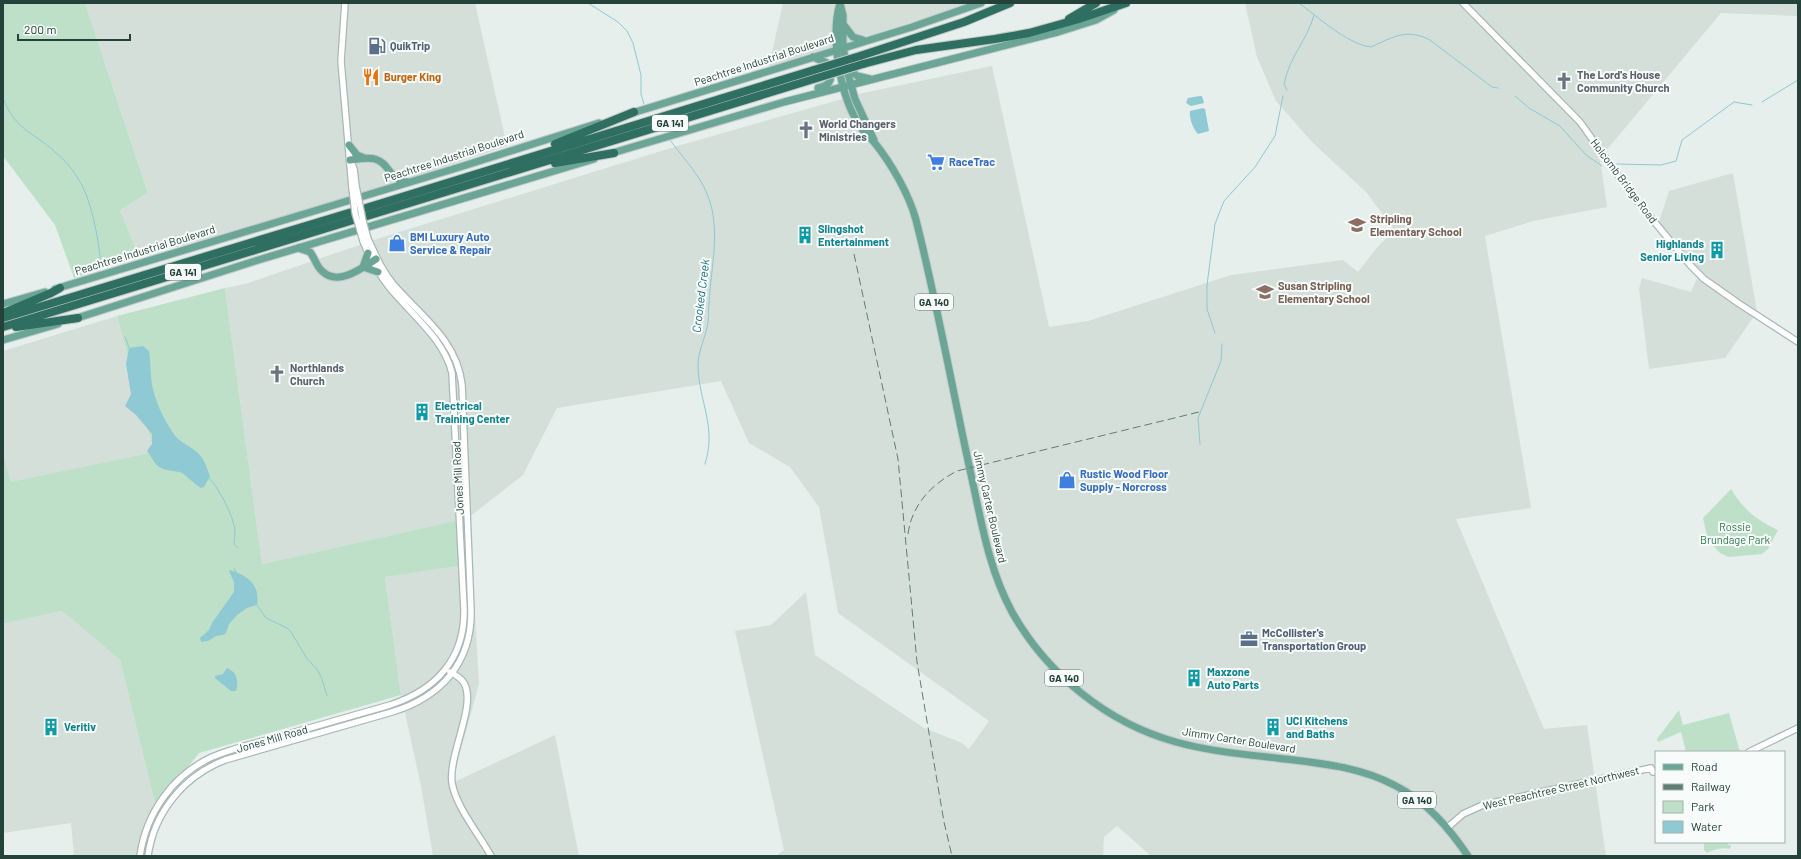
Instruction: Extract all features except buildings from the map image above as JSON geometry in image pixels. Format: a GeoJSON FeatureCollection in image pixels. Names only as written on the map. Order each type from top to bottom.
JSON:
{"type":"FeatureCollection","features":[{"type":"Feature","properties":{"kind":"highway","name":"GA 141"},"geometry":{"type":"LineString","coordinates":[[992,11],[1004,3]]}},
{"type":"Feature","properties":{"kind":"highway","name":"Peachtree Industrial Boulevard"},"geometry":{"type":"LineString","coordinates":[[3,328],[364,213],[504,165],[860,56],[964,22],[1010,3]]}},
{"type":"Feature","properties":{"kind":"highway","name":"GA 141"},"geometry":{"type":"LineString","coordinates":[[1062,23],[1096,3]]}},
{"type":"Feature","properties":{"kind":"highway"},"geometry":{"type":"LineString","coordinates":[[1062,23],[1079,20],[1126,3]]}},
{"type":"Feature","properties":{"kind":"highway","name":"Peachtree Industrial Boulevard"},"geometry":{"type":"LineString","coordinates":[[3,318],[364,213],[522,169],[863,64],[916,50],[1019,35],[1062,23]]}},
{"type":"Feature","properties":{"kind":"highway"},"geometry":{"type":"LineString","coordinates":[[504,165],[634,112]]}},
{"type":"Feature","properties":{"kind":"highway"},"geometry":{"type":"LineString","coordinates":[[522,169],[614,153]]}},
{"type":"Feature","properties":{"kind":"highway"},"geometry":{"type":"LineString","coordinates":[[3,313],[52,293],[60,288]]}},
{"type":"Feature","properties":{"kind":"highway"},"geometry":{"type":"LineString","coordinates":[[3,328],[78,318]]}},
{"type":"Feature","properties":{"kind":"main road"},"geometry":{"type":"LineString","coordinates":[[840,3],[834,15],[832,40],[823,53],[843,60],[853,74],[872,79]]}},
{"type":"Feature","properties":{"kind":"main road","name":"Jimmy Carter Boulevard"},"geometry":{"type":"LineString","coordinates":[[840,3],[842,8],[843,60]]}},
{"type":"Feature","properties":{"kind":"main road","name":"Jimmy Carter Boulevard"},"geometry":{"type":"LineString","coordinates":[[840,3],[836,16],[846,89],[862,130],[874,142],[907,194],[916,218],[990,561],[1012,611],[1027,636],[1043,657],[1068,682],[1103,709],[1126,722],[1149,733],[1175,742],[1201,748],[1317,762],[1374,776],[1405,791],[1422,803],[1447,828],[1468,856]]}},
{"type":"Feature","properties":{"kind":"main road"},"geometry":{"type":"LineString","coordinates":[[830,90],[838,82],[843,60],[854,47],[909,31],[912,27],[981,3]]}},
{"type":"Feature","properties":{"kind":"main road"},"geometry":{"type":"LineString","coordinates":[[3,340],[78,318],[298,248],[784,102],[830,90],[846,89],[872,79],[1058,32],[1096,20],[1126,3]]}},
{"type":"Feature","properties":{"kind":"main road"},"geometry":{"type":"LineString","coordinates":[[842,23],[853,37],[866,40]]}},
{"type":"Feature","properties":{"kind":"main road","name":"Peachtree Industrial Boulevard"},"geometry":{"type":"LineString","coordinates":[[3,304],[410,182],[823,53],[843,60],[866,40],[912,27]]}},
{"type":"Feature","properties":{"kind":"main road"},"geometry":{"type":"LineString","coordinates":[[784,102],[788,96],[827,86],[830,83],[830,75],[826,63],[813,57]]}},
{"type":"Feature","properties":{"kind":"main road"},"geometry":{"type":"LineString","coordinates":[[869,127],[856,94],[857,89],[862,84],[872,79]]}},
{"type":"Feature","properties":{"kind":"main road"},"geometry":{"type":"LineString","coordinates":[[830,90],[843,94],[846,89]]}},
{"type":"Feature","properties":{"kind":"main road","name":"Jimmy Carter Boulevard"},"geometry":{"type":"LineString","coordinates":[[846,89],[857,103],[869,127],[874,142]]}},
{"type":"Feature","properties":{"kind":"main road"},"geometry":{"type":"LineString","coordinates":[[349,145],[354,152],[364,158]]}},
{"type":"Feature","properties":{"kind":"main road"},"geometry":{"type":"LineString","coordinates":[[350,160],[364,158],[377,160],[385,165],[390,173],[398,180],[410,182]]}},
{"type":"Feature","properties":{"kind":"main road"},"geometry":{"type":"LineString","coordinates":[[386,189],[390,183],[390,173]]}},
{"type":"Feature","properties":{"kind":"main road"},"geometry":{"type":"LineString","coordinates":[[315,259],[316,248],[321,241]]}},
{"type":"Feature","properties":{"kind":"main road"},"geometry":{"type":"LineString","coordinates":[[298,248],[310,252],[322,272],[333,277],[344,277],[374,261]]}},
{"type":"Feature","properties":{"kind":"main road"},"geometry":{"type":"LineString","coordinates":[[363,267],[368,253]]}},
{"type":"Feature","properties":{"kind":"main road"},"geometry":{"type":"LineString","coordinates":[[363,267],[378,272]]}},
{"type":"Feature","properties":{"kind":"street"},"geometry":{"type":"LineString","coordinates":[[345,3],[341,61],[350,160],[356,213],[374,261]]}},
{"type":"Feature","properties":{"kind":"street","name":"Holcomb Bridge Road"},"geometry":{"type":"LineString","coordinates":[[1463,3],[1580,122],[1633,196],[1691,266],[1704,279],[1798,342]]}},
{"type":"Feature","properties":{"kind":"street"},"geometry":{"type":"LineString","coordinates":[[367,242],[368,253],[374,261]]}},
{"type":"Feature","properties":{"kind":"street","name":"Jones Mill Road"},"geometry":{"type":"LineString","coordinates":[[367,242],[401,292]]}},
{"type":"Feature","properties":{"kind":"street","name":"Jones Mill Road"},"geometry":{"type":"LineString","coordinates":[[140,856],[147,829],[160,803],[180,779],[200,764],[227,752],[402,701],[428,687],[446,669],[460,640],[463,629],[464,609],[454,384],[449,362],[436,341],[378,272],[374,261]]}},
{"type":"Feature","properties":{"kind":"street","name":"Jones Mill Road"},"geometry":{"type":"LineString","coordinates":[[148,856],[155,828],[168,805],[183,786],[209,767],[235,757],[408,707],[433,693],[452,673],[468,642],[471,610],[462,385],[460,371],[454,355],[443,336],[374,261]]}},
{"type":"Feature","properties":{"kind":"street"},"geometry":{"type":"LineString","coordinates":[[436,341],[438,337],[443,336]]}},
{"type":"Feature","properties":{"kind":"street"},"geometry":{"type":"LineString","coordinates":[[446,669],[458,676],[464,683],[468,697],[453,759],[451,773],[452,784],[459,801],[491,856]]}},
{"type":"Feature","properties":{"kind":"street"},"geometry":{"type":"LineString","coordinates":[[1750,751],[1798,728]]}},
{"type":"Feature","properties":{"kind":"street","name":"West Peachtree Street Northwest"},"geometry":{"type":"LineString","coordinates":[[1447,828],[1465,813],[1489,803],[1521,798],[1556,788],[1651,768],[1653,772],[1655,772]]}},
{"type":"Feature","properties":{"kind":"shaded area"},"geometry":{"type":"Polygon","coordinates":[[[85,3],[475,3],[507,146],[372,191],[269,222],[139,257],[120,210],[148,193],[85,3]]]}},
{"type":"Feature","properties":{"kind":"shaded area"},"geometry":{"type":"Polygon","coordinates":[[[783,3],[973,3],[832,47],[812,56],[768,70],[783,3]]]}},
{"type":"Feature","properties":{"kind":"shaded area"},"geometry":{"type":"Polygon","coordinates":[[[1245,3],[1798,3],[1798,16],[1721,13],[1600,158],[1607,207],[1533,221],[1485,236],[1531,508],[1456,519],[1544,729],[1587,725],[1606,856],[1151,856],[1117,826],[1104,837],[1103,856],[776,856],[784,850],[735,631],[771,625],[806,592],[815,655],[924,728],[962,743],[969,749],[989,721],[838,613],[819,507],[790,467],[749,443],[721,381],[557,408],[523,475],[468,518],[262,564],[225,288],[245,284],[380,238],[674,147],[863,93],[992,66],[1049,327],[1088,321],[1231,275],[1343,260],[1358,272],[1375,250],[1394,230],[1367,193],[1312,142],[1276,101],[1257,57],[1245,3]]]}},
{"type":"Feature","properties":{"kind":"shaded area"},"geometry":{"type":"Polygon","coordinates":[[[1733,173],[1757,312],[1725,358],[1649,369],[1639,289],[1642,278],[1691,292],[1700,272],[1658,225],[1669,191],[1733,173]]]}},
{"type":"Feature","properties":{"kind":"shaded area"},"geometry":{"type":"Polygon","coordinates":[[[117,316],[154,452],[11,483],[3,453],[3,351],[117,316]]]}},
{"type":"Feature","properties":{"kind":"shaded area"},"geometry":{"type":"Polygon","coordinates":[[[472,564],[479,684],[452,783],[555,735],[579,856],[433,856],[421,786],[401,695],[385,577],[472,564]]]}},
{"type":"Feature","properties":{"kind":"shaded area"},"geometry":{"type":"Polygon","coordinates":[[[62,611],[120,660],[156,808],[151,856],[74,856],[71,823],[3,833],[3,624],[62,611]]]}},
{"type":"Feature","properties":{"kind":"green space"},"geometry":{"type":"Polygon","coordinates":[[[3,3],[85,3],[148,193],[120,210],[139,257],[74,278],[55,225],[3,156],[3,3]]]}},
{"type":"Feature","properties":{"kind":"green space"},"geometry":{"type":"Polygon","coordinates":[[[225,288],[262,564],[468,518],[472,564],[385,577],[401,695],[199,753],[156,808],[120,660],[62,611],[3,624],[3,453],[11,482],[154,452],[117,316],[225,288]]]}},
{"type":"Feature","properties":{"kind":"green space","name":"Rossie Brundage Park"},"geometry":{"type":"Polygon","coordinates":[[[1731,489],[1741,503],[1756,518],[1778,530],[1768,549],[1762,554],[1729,557],[1720,553],[1708,540],[1703,518],[1731,489]]]}},
{"type":"Feature","properties":{"kind":"green space"},"geometry":{"type":"Polygon","coordinates":[[[1679,710],[1683,725],[1729,713],[1740,751],[1686,751],[1681,732],[1658,742],[1657,739],[1679,710]]]}},
{"type":"Feature","properties":{"kind":"green space"},"geometry":{"type":"Polygon","coordinates":[[[1704,843],[1728,843],[1728,845],[1731,845],[1730,849],[1715,850],[1707,853],[1704,850],[1704,843]]]}},
{"type":"Feature","properties":{"kind":"water"},"geometry":{"type":"Polygon","coordinates":[[[1202,96],[1204,103],[1191,106],[1186,103],[1188,98],[1202,96]]]}},
{"type":"Feature","properties":{"kind":"water"},"geometry":{"type":"Polygon","coordinates":[[[1203,108],[1205,109],[1209,131],[1198,134],[1194,129],[1190,117],[1190,111],[1203,108]]]}},
{"type":"Feature","properties":{"kind":"water"},"geometry":{"type":"Polygon","coordinates":[[[143,346],[149,351],[152,385],[163,416],[176,436],[199,454],[206,465],[210,476],[204,487],[201,488],[181,472],[167,470],[157,465],[147,451],[152,444],[152,434],[136,415],[125,406],[131,394],[126,364],[129,348],[143,346]]]}},
{"type":"Feature","properties":{"kind":"water"},"geometry":{"type":"Polygon","coordinates":[[[230,570],[243,575],[252,582],[257,592],[257,605],[247,608],[237,615],[229,624],[226,633],[223,635],[201,642],[200,638],[209,630],[212,623],[234,592],[234,582],[229,571],[230,570]]]}},
{"type":"Feature","properties":{"kind":"water"},"geometry":{"type":"Polygon","coordinates":[[[227,668],[235,674],[237,680],[236,691],[231,691],[215,678],[215,676],[223,674],[227,668]]]}},
{"type":"Feature","properties":{"kind":"waterway","name":"Crooked Creek"},"geometry":{"type":"LineString","coordinates":[[588,3],[618,22],[627,31],[633,43],[641,75],[641,94],[644,104]]}},
{"type":"Feature","properties":{"kind":"waterway"},"geometry":{"type":"LineString","coordinates":[[1299,3],[1333,29],[1352,41],[1362,45],[1371,47],[1400,35],[1407,34],[1422,36],[1430,40],[1492,87],[1498,88]]}},
{"type":"Feature","properties":{"kind":"waterway"},"geometry":{"type":"LineString","coordinates":[[1287,90],[1284,84],[1290,65],[1307,33],[1314,15]]}},
{"type":"Feature","properties":{"kind":"waterway"},"geometry":{"type":"LineString","coordinates":[[1762,102],[1798,80]]}},
{"type":"Feature","properties":{"kind":"waterway"},"geometry":{"type":"LineString","coordinates":[[1215,333],[1207,309],[1207,285],[1215,224],[1224,201],[1255,167],[1275,136],[1283,96]]}},
{"type":"Feature","properties":{"kind":"waterway"},"geometry":{"type":"LineString","coordinates":[[1515,96],[1529,108],[1560,126],[1586,155],[1602,166]]}},
{"type":"Feature","properties":{"kind":"waterway"},"geometry":{"type":"LineString","coordinates":[[3,98],[8,109],[19,124],[47,145],[62,159],[80,182],[88,200],[95,224],[101,268]]}},
{"type":"Feature","properties":{"kind":"waterway"},"geometry":{"type":"LineString","coordinates":[[1616,164],[1661,165],[1676,161],[1682,140],[1734,102],[1752,105]]}},
{"type":"Feature","properties":{"kind":"waterway","name":"Crooked Creek"},"geometry":{"type":"LineString","coordinates":[[670,140],[704,187],[710,201],[713,216],[714,245],[708,319],[698,360],[699,379],[709,438],[705,464]]}},
{"type":"Feature","properties":{"kind":"waterway"},"geometry":{"type":"LineString","coordinates":[[125,337],[129,348]]}},
{"type":"Feature","properties":{"kind":"waterway"},"geometry":{"type":"LineString","coordinates":[[1200,444],[1198,418],[1221,361],[1222,344]]}},
{"type":"Feature","properties":{"kind":"waterway"},"geometry":{"type":"LineString","coordinates":[[209,478],[217,489],[232,518],[235,531],[234,544],[238,548]]}},
{"type":"Feature","properties":{"kind":"waterway"},"geometry":{"type":"LineString","coordinates":[[234,568],[236,572]]}},
{"type":"Feature","properties":{"kind":"waterway"},"geometry":{"type":"LineString","coordinates":[[257,605],[266,618],[287,628],[291,632],[306,657],[318,671],[327,696]]}},
{"type":"Feature","properties":{"kind":"railway"},"geometry":{"type":"LineString","coordinates":[[854,254],[898,459],[917,662],[944,822],[952,856]]}},
{"type":"Feature","properties":{"kind":"railway"},"geometry":{"type":"LineString","coordinates":[[908,534],[914,513],[925,496],[939,482],[957,471],[1199,412]]}},
{"type":"Feature","properties":{"kind":"place","name":"QuikTrip"},"geometry":{"type":"Point","coordinates":[377,46]}},
{"type":"Feature","properties":{"kind":"place","name":"Burger King"},"geometry":{"type":"Point","coordinates":[371,77]}},
{"type":"Feature","properties":{"kind":"place","name":"The Lord's House Community Church"},"geometry":{"type":"Point","coordinates":[1564,81]}},
{"type":"Feature","properties":{"kind":"place","name":"World Changers Ministries"},"geometry":{"type":"Point","coordinates":[806,130]}},
{"type":"Feature","properties":{"kind":"place","name":"RaceTrac"},"geometry":{"type":"Point","coordinates":[936,162]}},
{"type":"Feature","properties":{"kind":"place","name":"Stripling Elementary School"},"geometry":{"type":"Point","coordinates":[1357,225]}},
{"type":"Feature","properties":{"kind":"place","name":"Slingshot Entertainment"},"geometry":{"type":"Point","coordinates":[805,235]}},
{"type":"Feature","properties":{"kind":"place","name":"BMI Luxury Auto Service & Repair"},"geometry":{"type":"Point","coordinates":[397,243]}},
{"type":"Feature","properties":{"kind":"place","name":"Highlands Senior Living"},"geometry":{"type":"Point","coordinates":[1717,250]}},
{"type":"Feature","properties":{"kind":"place","name":"Susan Stripling Elementary School"},"geometry":{"type":"Point","coordinates":[1265,292]}},
{"type":"Feature","properties":{"kind":"place","name":"Northlands Church"},"geometry":{"type":"Point","coordinates":[277,374]}},
{"type":"Feature","properties":{"kind":"place","name":"Electrical Training Center"},"geometry":{"type":"Point","coordinates":[422,412]}},
{"type":"Feature","properties":{"kind":"place","name":"Rustic Wood Floor Supply - Norcross"},"geometry":{"type":"Point","coordinates":[1067,480]}},
{"type":"Feature","properties":{"kind":"place","name":"McCollister's Transportation Group"},"geometry":{"type":"Point","coordinates":[1249,639]}},
{"type":"Feature","properties":{"kind":"place","name":"Maxzone Auto Parts"},"geometry":{"type":"Point","coordinates":[1194,678]}},
{"type":"Feature","properties":{"kind":"place","name":"Veritiv"},"geometry":{"type":"Point","coordinates":[51,727]}},
{"type":"Feature","properties":{"kind":"place","name":"UCI Kitchens and Baths"},"geometry":{"type":"Point","coordinates":[1273,727]}}]}
